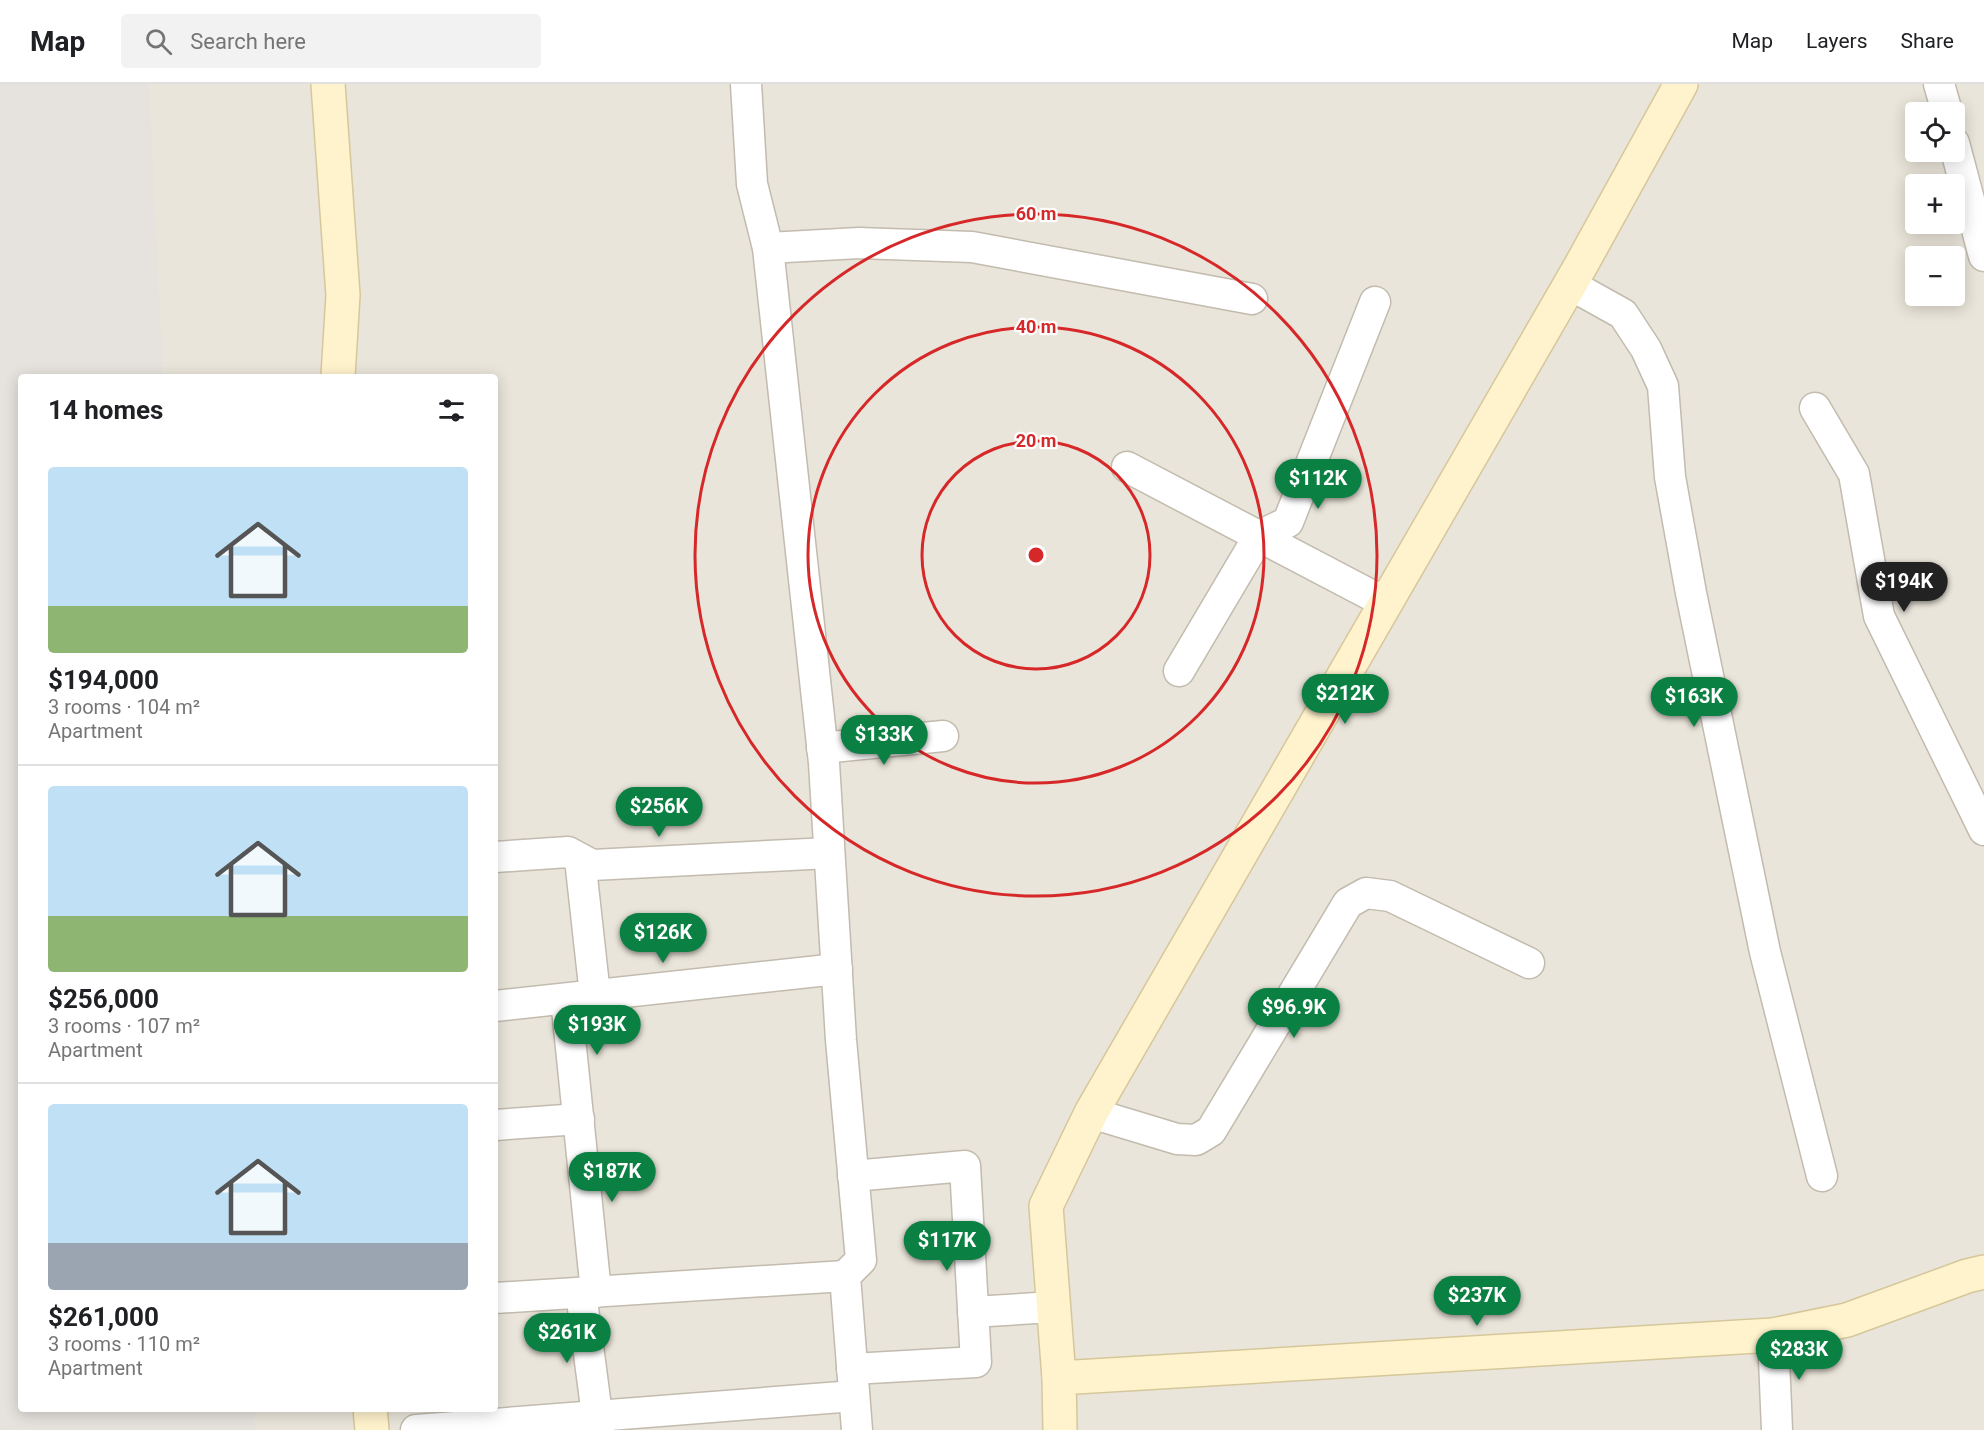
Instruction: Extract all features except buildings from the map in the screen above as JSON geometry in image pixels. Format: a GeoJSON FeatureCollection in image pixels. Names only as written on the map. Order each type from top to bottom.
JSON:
{"type":"FeatureCollection","features":[{"type":"Feature","properties":{"kind":"street"},"geometry":{"type":"LineString","coordinates":[[328,84],[344,295],[338,374]]}},
{"type":"Feature","properties":{"kind":"street"},"geometry":{"type":"LineString","coordinates":[[498,1298],[845,1276],[861,1260],[837,969],[822,748],[768,248],[752,184],[746,84]]}},
{"type":"Feature","properties":{"kind":"street"},"geometry":{"type":"LineString","coordinates":[[1060,1430],[1059,1378],[1046,1206],[1091,1113],[1569,284],[1681,84]]}},
{"type":"Feature","properties":{"kind":"street"},"geometry":{"type":"LineString","coordinates":[[1939,84],[1944,102]]}},
{"type":"Feature","properties":{"kind":"street"},"geometry":{"type":"LineString","coordinates":[[1959,162],[1984,256]]}},
{"type":"Feature","properties":{"kind":"street"},"geometry":{"type":"LineString","coordinates":[[768,248],[859,243],[972,246],[1252,298]]}},
{"type":"Feature","properties":{"kind":"street"},"geometry":{"type":"LineString","coordinates":[[1569,284],[1623,314],[1646,348],[1663,386],[1670,477],[1691,593],[1765,952],[1822,1176]]}},
{"type":"Feature","properties":{"kind":"street"},"geometry":{"type":"LineString","coordinates":[[1179,671],[1259,536],[1288,522],[1375,302]]}},
{"type":"Feature","properties":{"kind":"street"},"geometry":{"type":"LineString","coordinates":[[1815,408],[1854,474],[1879,616],[1984,830]]}},
{"type":"Feature","properties":{"kind":"street"},"geometry":{"type":"LineString","coordinates":[[1127,467],[1386,603]]}},
{"type":"Feature","properties":{"kind":"street"},"geometry":{"type":"LineString","coordinates":[[822,748],[943,736]]}},
{"type":"Feature","properties":{"kind":"street"},"geometry":{"type":"LineString","coordinates":[[498,857],[568,852],[592,865],[829,853]]}},
{"type":"Feature","properties":{"kind":"street"},"geometry":{"type":"LineString","coordinates":[[580,859],[579,1119],[598,1423]]}},
{"type":"Feature","properties":{"kind":"street"},"geometry":{"type":"LineString","coordinates":[[1091,1113],[1178,1139],[1196,1140],[1211,1131],[1348,903],[1366,893],[1390,896],[1529,963]]}},
{"type":"Feature","properties":{"kind":"street"},"geometry":{"type":"LineString","coordinates":[[498,1006],[837,969]]}},
{"type":"Feature","properties":{"kind":"street"},"geometry":{"type":"LineString","coordinates":[[498,1125],[579,1119]]}},
{"type":"Feature","properties":{"kind":"street"},"geometry":{"type":"LineString","coordinates":[[416,1430],[598,1423],[976,1362],[965,1166],[853,1176]]}},
{"type":"Feature","properties":{"kind":"street"},"geometry":{"type":"LineString","coordinates":[[1059,1378],[1773,1335],[1847,1320],[1978,1266]]}},
{"type":"Feature","properties":{"kind":"street"},"geometry":{"type":"LineString","coordinates":[[845,1276],[857,1430]]}},
{"type":"Feature","properties":{"kind":"street"},"geometry":{"type":"LineString","coordinates":[[973,1312],[1053,1307]]}},
{"type":"Feature","properties":{"kind":"street"},"geometry":{"type":"LineString","coordinates":[[1773,1335],[1777,1430]]}},
{"type":"Feature","properties":{"kind":"street"},"geometry":{"type":"LineString","coordinates":[[370,1412],[372,1430]]}},
{"type":"Feature","properties":{"kind":"shaded area"},"geometry":{"type":"Polygon","coordinates":[[[0,84],[1984,84],[1984,1430],[0,1430],[0,84]]]}},
{"type":"Feature","properties":{"kind":"shaded area"},"geometry":{"type":"Polygon","coordinates":[[[0,84],[149,84],[163,374],[18,374],[18,1412],[254,1412],[256,1430],[0,1430],[0,84]]]}}]}
